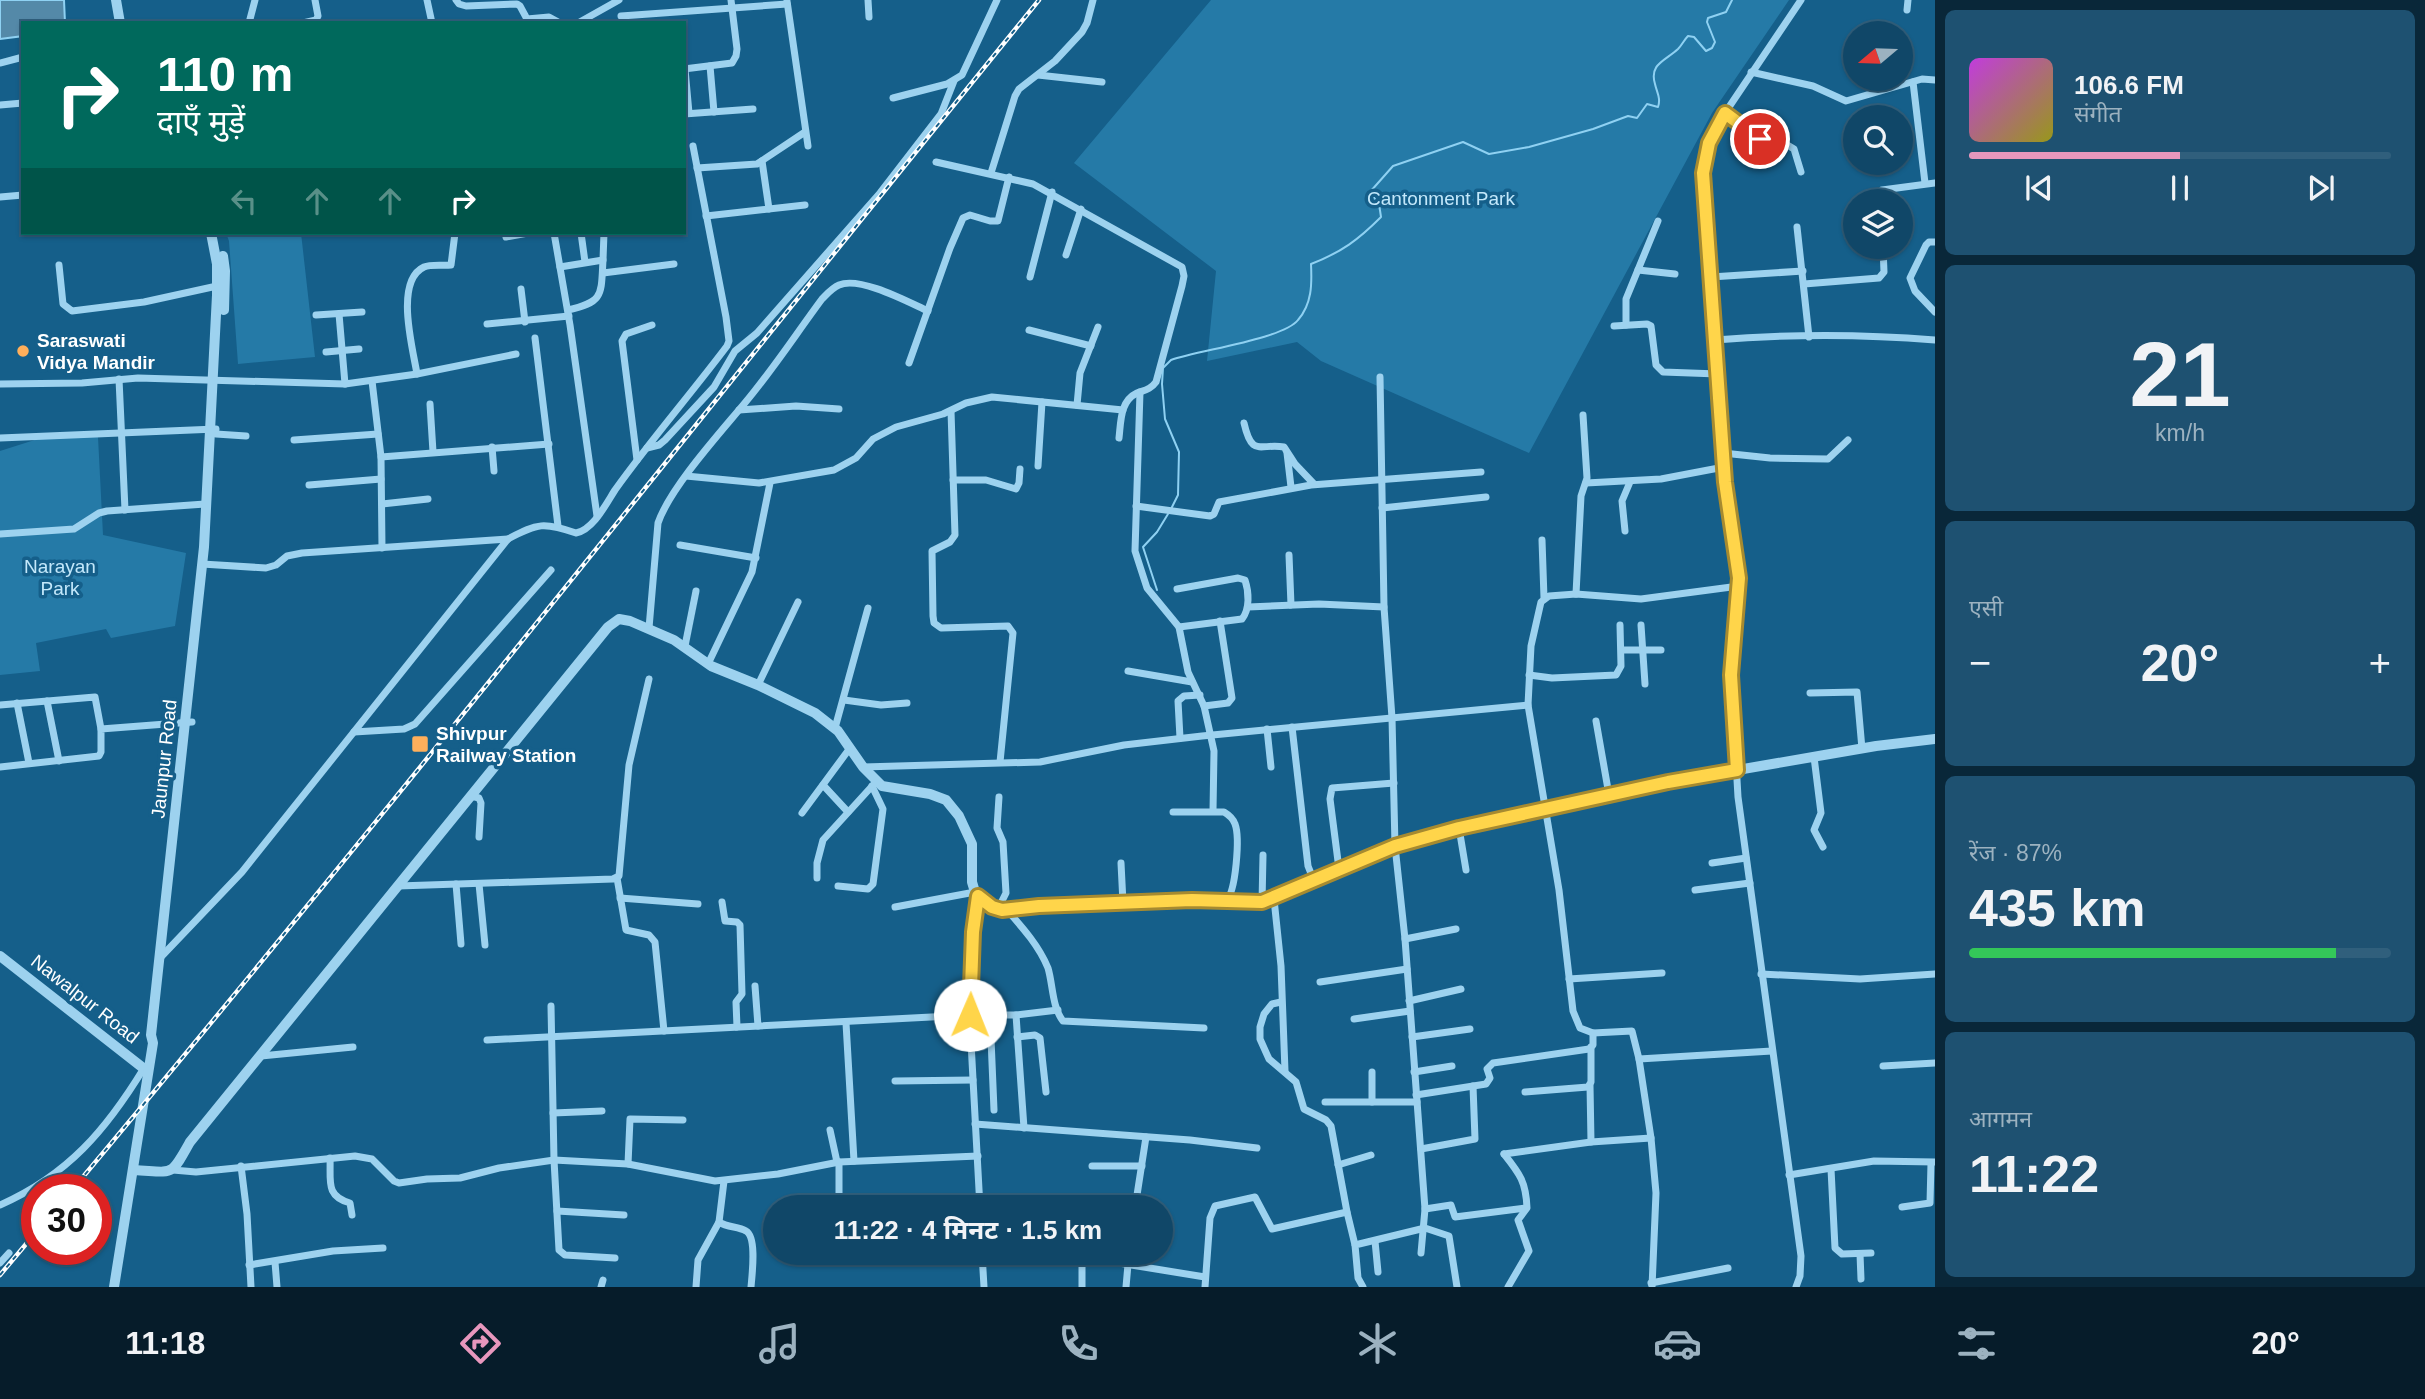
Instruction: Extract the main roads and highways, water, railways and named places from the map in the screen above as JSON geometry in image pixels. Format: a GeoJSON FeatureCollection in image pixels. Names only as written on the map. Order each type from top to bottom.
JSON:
{"type":"FeatureCollection","features":[{"type":"Feature","properties":{"kind":"waterway"},"geometry":{"type":"LineString","coordinates":[[1171,509],[1178,495],[1179,452],[1165,419],[1162,384],[1163,368],[1171,360],[1276,333],[1298,320],[1309,301],[1311,264],[1349,245],[1381,217],[1379,204],[1370,192],[1393,166],[1463,142],[1489,154],[1529,147],[1628,116],[1637,118],[1647,104],[1658,107],[1659,98],[1654,77],[1656,67],[1678,49],[1688,36],[1694,37],[1706,51],[1712,48],[1715,42],[1708,18],[1726,12],[1732,0]]}},
{"type":"Feature","properties":{"kind":"waterway"},"geometry":{"type":"LineString","coordinates":[[1157,590],[1143,547],[1157,532],[1168,514]]}},
{"type":"Feature","properties":{"kind":"railway"},"geometry":{"type":"LineString","coordinates":[[85,1174],[437,746],[1039,0]]}},
{"type":"Feature","properties":{"kind":"railway"},"geometry":{"type":"LineString","coordinates":[[0,1275],[21,1250]]}},
{"type":"Feature","properties":{"kind":"place","name":"Saraswati Vidya Mandir"},"geometry":{"type":"Point","coordinates":[23,351]}},
{"type":"Feature","properties":{"kind":"place","name":"Shivpur Railway Station"},"geometry":{"type":"Point","coordinates":[420,744]}},
{"type":"Feature","properties":{"kind":"park label","name":"Cantonment Park"},"geometry":{"type":"Point","coordinates":[1441,198]}},
{"type":"Feature","properties":{"kind":"park label","name":"Narayan Park"},"geometry":{"type":"Point","coordinates":[60,577]}}]}
